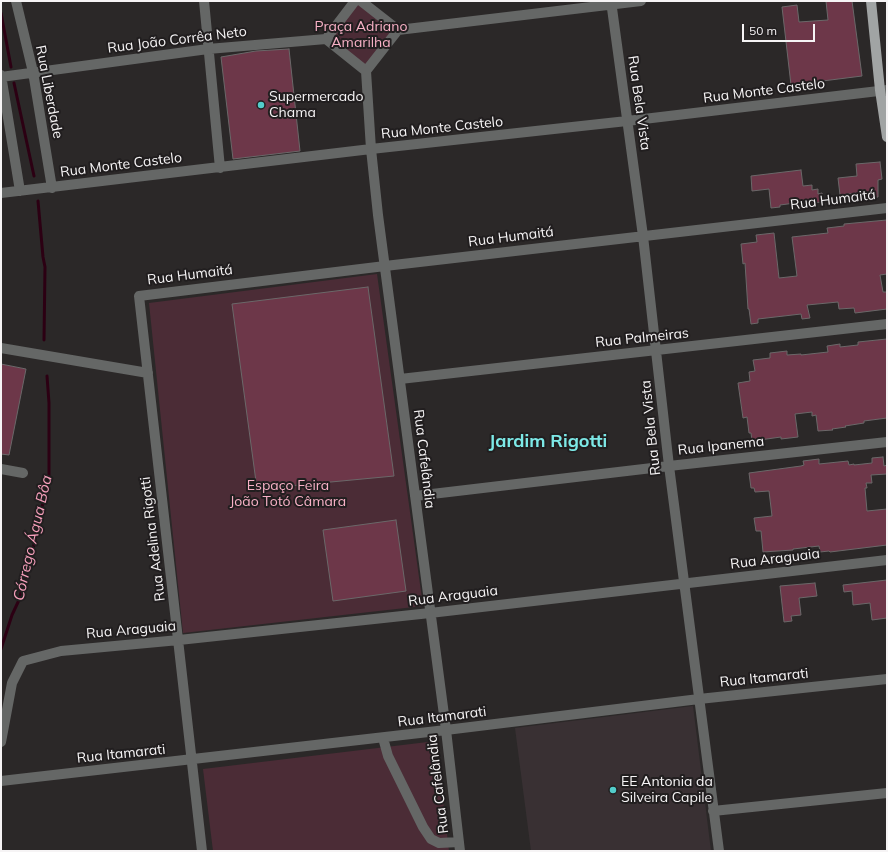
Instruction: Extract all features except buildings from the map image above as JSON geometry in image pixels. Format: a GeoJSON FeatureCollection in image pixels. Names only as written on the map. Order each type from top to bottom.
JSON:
{"type":"FeatureCollection","features":[{"type":"Feature","properties":{"kind":"main road"},"geometry":{"type":"LineString","coordinates":[[871,1],[883,90],[887,138]]}},
{"type":"Feature","properties":{"kind":"street","name":"Rua Liberdade"},"geometry":{"type":"LineString","coordinates":[[16,1],[33,72],[52,188]]}},
{"type":"Feature","properties":{"kind":"street"},"geometry":{"type":"LineString","coordinates":[[204,1],[220,168]]}},
{"type":"Feature","properties":{"kind":"street"},"geometry":{"type":"LineString","coordinates":[[355,1],[326,39],[366,71],[398,30]]}},
{"type":"Feature","properties":{"kind":"street"},"geometry":{"type":"LineString","coordinates":[[360,1],[398,30],[611,3],[641,1]]}},
{"type":"Feature","properties":{"kind":"street","name":"Rua Bela Vista"},"geometry":{"type":"LineString","coordinates":[[611,3],[643,236],[670,466],[719,851]]}},
{"type":"Feature","properties":{"kind":"street","name":"Rua João Corrêa Neto"},"geometry":{"type":"LineString","coordinates":[[1,76],[208,50],[326,39]]}},
{"type":"Feature","properties":{"kind":"street","name":"Rua Cafelândia"},"geometry":{"type":"LineString","coordinates":[[366,71],[371,150],[446,730],[459,846]]}},
{"type":"Feature","properties":{"kind":"street"},"geometry":{"type":"LineString","coordinates":[[1,76],[20,191]]}},
{"type":"Feature","properties":{"kind":"street","name":"Rua Monte Castelo"},"geometry":{"type":"LineString","coordinates":[[1,193],[883,90]]}},
{"type":"Feature","properties":{"kind":"street","name":"Rua Humaitá"},"geometry":{"type":"LineString","coordinates":[[139,296],[887,208]]}},
{"type":"Feature","properties":{"kind":"street","name":"Rua Adelina Rigotti"},"geometry":{"type":"LineString","coordinates":[[139,296],[202,851]]}},
{"type":"Feature","properties":{"kind":"street","name":"Rua Palmeiras"},"geometry":{"type":"LineString","coordinates":[[400,379],[887,324]]}},
{"type":"Feature","properties":{"kind":"street"},"geometry":{"type":"LineString","coordinates":[[1,348],[148,373]]}},
{"type":"Feature","properties":{"kind":"street","name":"Rua Ipanema"},"geometry":{"type":"LineString","coordinates":[[415,496],[887,442]]}},
{"type":"Feature","properties":{"kind":"street"},"geometry":{"type":"LineString","coordinates":[[1,469],[23,474]]}},
{"type":"Feature","properties":{"kind":"street","name":"Rua Araguaia"},"geometry":{"type":"LineString","coordinates":[[4,713],[12,683],[23,661],[61,651],[430,613],[887,560]]}},
{"type":"Feature","properties":{"kind":"street","name":"Rua Itamarati"},"geometry":{"type":"LineString","coordinates":[[1,781],[383,738],[699,699],[887,679]]}},
{"type":"Feature","properties":{"kind":"street"},"geometry":{"type":"LineString","coordinates":[[1,742],[4,713]]}},
{"type":"Feature","properties":{"kind":"street"},"geometry":{"type":"LineString","coordinates":[[383,738],[388,756],[431,839],[439,843],[459,846]]}},
{"type":"Feature","properties":{"kind":"street"},"geometry":{"type":"LineString","coordinates":[[713,811],[887,793]]}},
{"type":"Feature","properties":{"kind":"shaded area","name":"EE Antonia da Silveira Capile"},"geometry":{"type":"Polygon","coordinates":[[[693,706],[711,851],[531,851],[515,728],[693,706]]]}},
{"type":"Feature","properties":{"kind":"green space","name":"Praça Adriano Amarilha"},"geometry":{"type":"Polygon","coordinates":[[[358,2],[394,31],[365,68],[329,39],[358,2]]]}},
{"type":"Feature","properties":{"kind":"green space","name":"Espaço Feira João Totó Câmara"},"geometry":{"type":"Polygon","coordinates":[[[377,274],[423,606],[183,633],[149,303],[377,274]]]}},
{"type":"Feature","properties":{"kind":"green space"},"geometry":{"type":"Polygon","coordinates":[[[436,741],[449,851],[213,851],[203,769],[436,741]]]}},
{"type":"Feature","properties":{"kind":"waterway","name":"Córrego Água Bôa"},"geometry":{"type":"LineString","coordinates":[[1,13],[11,67]]}},
{"type":"Feature","properties":{"kind":"waterway","name":"Córrego Água Bôa"},"geometry":{"type":"LineString","coordinates":[[14,83],[34,176]]}},
{"type":"Feature","properties":{"kind":"waterway","name":"Córrego Água Bôa"},"geometry":{"type":"LineString","coordinates":[[38,201],[45,267],[44,340]]}},
{"type":"Feature","properties":{"kind":"waterway","name":"Córrego Água Bôa"},"geometry":{"type":"LineString","coordinates":[[1,649],[12,615],[19,600],[33,549],[49,475],[49,403],[47,376]]}},
{"type":"Feature","properties":{"kind":"place","name":"Supermercado Chama"},"geometry":{"type":"Point","coordinates":[261,105]}},
{"type":"Feature","properties":{"kind":"place","name":"EE Antonia da Silveira Capile"},"geometry":{"type":"Point","coordinates":[613,790]}},
{"type":"Feature","properties":{"kind":"district","name":"Jardim Rigotti"},"geometry":{"type":"Point","coordinates":[548,442]}}]}
